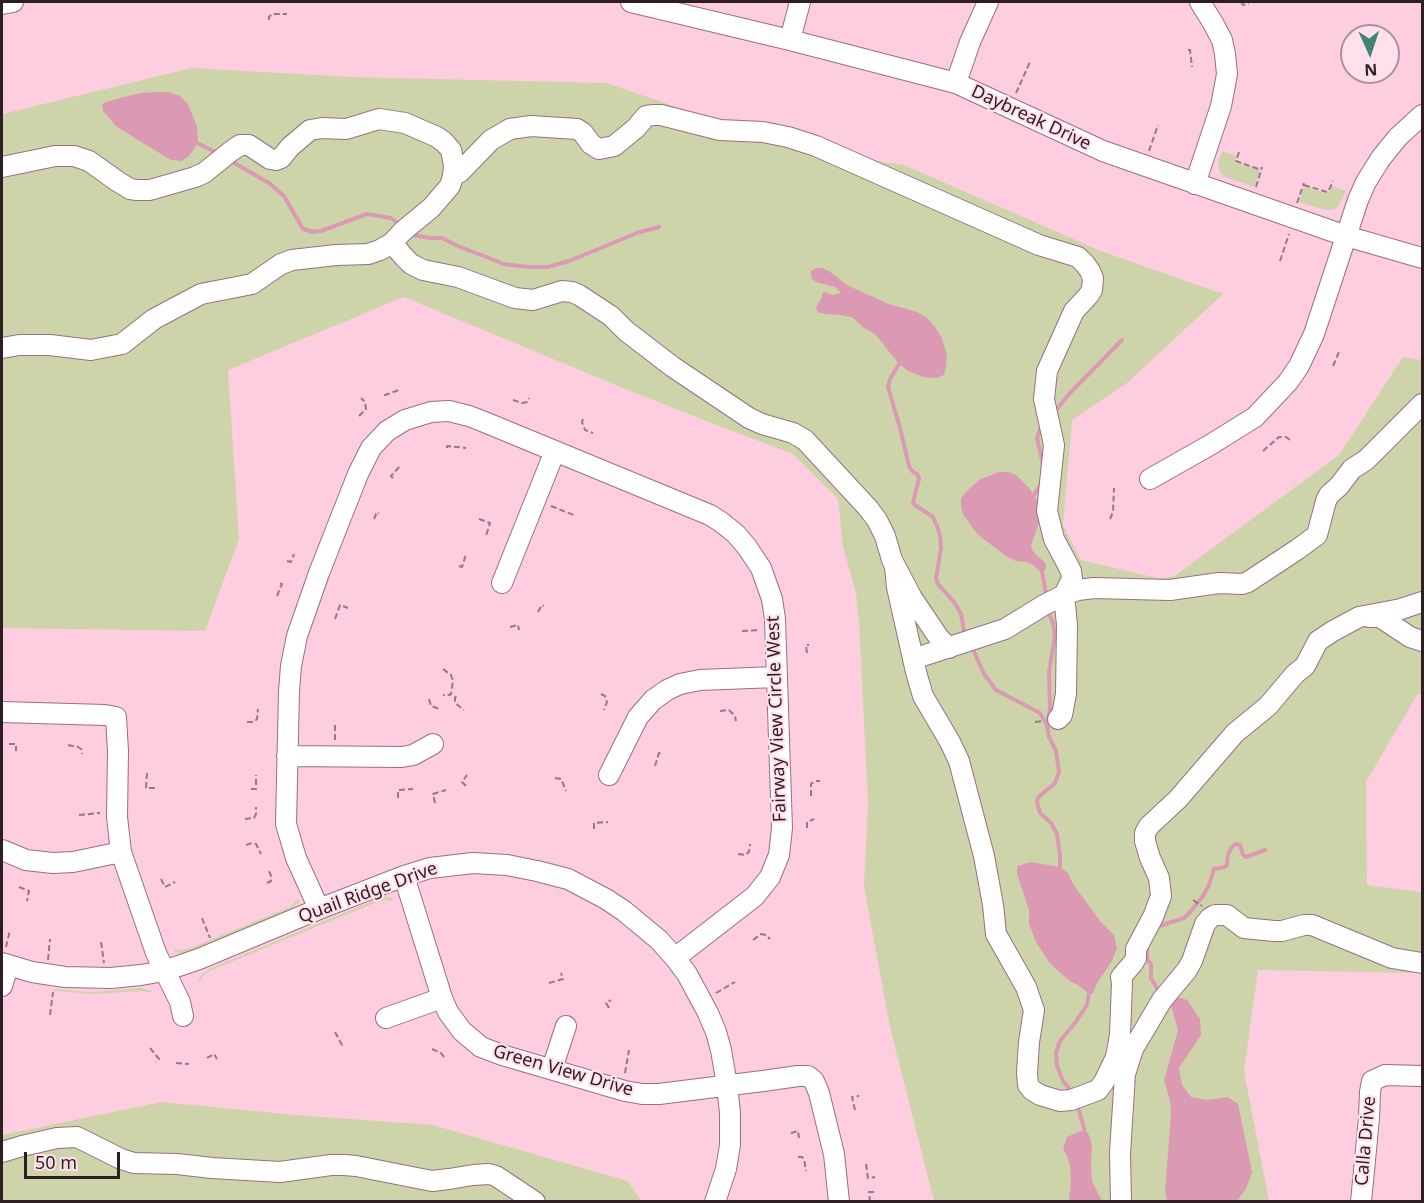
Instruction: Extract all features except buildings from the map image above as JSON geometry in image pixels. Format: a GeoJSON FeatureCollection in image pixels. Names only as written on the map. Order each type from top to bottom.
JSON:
{"type":"FeatureCollection","features":[{"type":"Feature","properties":{"kind":"street"},"geometry":{"type":"LineString","coordinates":[[2,4],[14,2]]}},
{"type":"Feature","properties":{"kind":"street","name":"Daybreak Drive"},"geometry":{"type":"LineString","coordinates":[[632,2],[917,72],[956,84],[1103,152],[1346,236],[1422,258]]}},
{"type":"Feature","properties":{"kind":"street"},"geometry":{"type":"LineString","coordinates":[[790,40],[800,2]]}},
{"type":"Feature","properties":{"kind":"street"},"geometry":{"type":"LineString","coordinates":[[956,84],[970,42],[988,2]]}},
{"type":"Feature","properties":{"kind":"street"},"geometry":{"type":"LineString","coordinates":[[1194,184],[1221,106],[1227,74],[1226,54],[1222,40],[1200,2]]}},
{"type":"Feature","properties":{"kind":"street"},"geometry":{"type":"LineString","coordinates":[[453,176],[460,172],[491,140],[510,129],[531,126],[577,129],[599,149],[614,146],[646,117],[661,115],[720,130],[763,132],[788,137],[831,152],[1040,245],[1078,257],[1093,278],[1092,290],[1074,311],[1047,370],[1044,399],[1054,445],[1047,511],[1054,538],[1071,571],[1072,579],[1064,595],[1067,625],[1066,694],[1062,715],[1058,719]]}},
{"type":"Feature","properties":{"kind":"street"},"geometry":{"type":"LineString","coordinates":[[1150,479],[1255,417],[1282,389],[1299,366],[1314,334],[1366,182],[1398,137],[1422,116]]}},
{"type":"Feature","properties":{"kind":"street"},"geometry":{"type":"LineString","coordinates":[[2,167],[55,156],[74,156],[89,160],[130,189],[145,190],[159,188],[204,173],[240,145],[249,145],[270,159],[276,160],[281,158],[310,130],[346,129],[379,119],[405,123],[444,142],[451,150],[454,165],[450,186],[432,208],[392,243],[380,250],[369,254],[336,255],[292,260],[281,264],[252,284],[201,294],[154,319],[122,344],[91,350],[50,345],[19,345],[2,348]]}},
{"type":"Feature","properties":{"kind":"street"},"geometry":{"type":"LineString","coordinates":[[392,243],[411,264],[423,270],[458,277],[515,298],[532,300],[562,291],[579,294],[611,316],[664,361],[743,414],[762,424],[800,437],[868,508],[882,529],[891,560],[917,606],[939,638],[961,644]]}},
{"type":"Feature","properties":{"kind":"street"},"geometry":{"type":"LineString","coordinates":[[913,659],[1005,629],[1044,605],[1078,590],[1094,588],[1170,590],[1219,583],[1248,582],[1317,535],[1329,495],[1352,469],[1366,460],[1422,404]]}},
{"type":"Feature","properties":{"kind":"street","name":"Fairway View Circle West"},"geometry":{"type":"LineString","coordinates":[[320,909],[296,858],[287,829],[285,806],[290,679],[300,624],[358,474],[375,442],[405,420],[431,412],[449,411],[469,416],[694,507],[719,520],[736,534],[761,568],[772,599],[775,619],[781,847],[776,865],[767,882],[751,900],[675,958]]}},
{"type":"Feature","properties":{"kind":"street"},"geometry":{"type":"LineString","coordinates":[[502,583],[555,451]]}},
{"type":"Feature","properties":{"kind":"street"},"geometry":{"type":"LineString","coordinates":[[895,567],[897,587],[923,696],[959,761],[984,856],[996,934],[1026,987],[1034,1010],[1027,1073],[1028,1085],[1032,1090],[1060,1101],[1071,1100],[1102,1087],[1118,1071],[1162,1000],[1187,970],[1205,924],[1215,915],[1227,915],[1244,928],[1282,931],[1304,924],[1312,925],[1392,958],[1422,963]]}},
{"type":"Feature","properties":{"kind":"street"},"geometry":{"type":"LineString","coordinates":[[1121,1202],[1116,1057],[1122,983],[1127,970],[1136,958],[1136,949],[1161,896],[1159,878],[1150,858],[1144,833],[1178,799],[1235,734],[1268,706],[1294,674],[1305,666],[1318,641],[1359,617],[1401,609],[1422,602]]}},
{"type":"Feature","properties":{"kind":"street"},"geometry":{"type":"LineString","coordinates":[[1359,617],[1380,617],[1410,637],[1422,641]]}},
{"type":"Feature","properties":{"kind":"street"},"geometry":{"type":"LineString","coordinates":[[609,775],[638,717],[653,700],[667,690],[680,684],[700,680],[776,677]]}},
{"type":"Feature","properties":{"kind":"street"},"geometry":{"type":"LineString","coordinates":[[2,712],[116,717],[117,817],[121,852],[156,953],[180,1002],[183,1016]]}},
{"type":"Feature","properties":{"kind":"street"},"geometry":{"type":"LineString","coordinates":[[287,756],[394,758],[413,755],[433,744]]}},
{"type":"Feature","properties":{"kind":"street"},"geometry":{"type":"LineString","coordinates":[[2,850],[26,860],[53,863],[73,862],[121,852]]}},
{"type":"Feature","properties":{"kind":"street","name":"Quail Ridge Drive"},"geometry":{"type":"LineString","coordinates":[[5,959],[47,975],[88,978],[123,977],[164,971],[199,959],[320,909],[430,868],[473,863],[507,865],[568,879],[624,911],[659,940],[687,974],[703,1002],[721,1050],[730,1113],[730,1145],[726,1169],[715,1202]]}},
{"type":"Feature","properties":{"kind":"street","name":"Green View Drive"},"geometry":{"type":"LineString","coordinates":[[404,876],[448,1012],[465,1034],[481,1047],[642,1094],[808,1076],[814,1081],[819,1094],[834,1154],[839,1202]]}},
{"type":"Feature","properties":{"kind":"street"},"geometry":{"type":"LineString","coordinates":[[2,986],[5,959]]}},
{"type":"Feature","properties":{"kind":"street"},"geometry":{"type":"LineString","coordinates":[[386,1018],[442,998]]}},
{"type":"Feature","properties":{"kind":"street"},"geometry":{"type":"LineString","coordinates":[[552,1069],[566,1026]]}},
{"type":"Feature","properties":{"kind":"street","name":"Calla Drive"},"geometry":{"type":"LineString","coordinates":[[1361,1202],[1372,1081],[1386,1075],[1422,1076]]}},
{"type":"Feature","properties":{"kind":"street"},"geometry":{"type":"LineString","coordinates":[[2,1152],[57,1138],[77,1137],[134,1163],[279,1172],[344,1165],[432,1181],[489,1174],[496,1176],[535,1202]]}},
{"type":"Feature","properties":{"kind":"path"},"geometry":{"type":"LineString","coordinates":[[1241,2],[1243,5],[1249,3]]}},
{"type":"Feature","properties":{"kind":"path"},"geometry":{"type":"LineString","coordinates":[[269,20],[272,14],[287,14]]}},
{"type":"Feature","properties":{"kind":"path"},"geometry":{"type":"LineString","coordinates":[[1188,50],[1190,50],[1192,67]]}},
{"type":"Feature","properties":{"kind":"path"},"geometry":{"type":"LineString","coordinates":[[1014,97],[1030,62]]}},
{"type":"Feature","properties":{"kind":"path"},"geometry":{"type":"LineString","coordinates":[[1148,152],[1158,126]]}},
{"type":"Feature","properties":{"kind":"path"},"geometry":{"type":"LineString","coordinates":[[1239,152],[1236,161],[1262,168],[1255,189]]}},
{"type":"Feature","properties":{"kind":"path"},"geometry":{"type":"LineString","coordinates":[[1297,203],[1304,184],[1327,192],[1333,181]]}},
{"type":"Feature","properties":{"kind":"path"},"geometry":{"type":"LineString","coordinates":[[1280,261],[1288,234]]}},
{"type":"Feature","properties":{"kind":"path"},"geometry":{"type":"LineString","coordinates":[[1332,366],[1339,352],[1341,353]]}},
{"type":"Feature","properties":{"kind":"path"},"geometry":{"type":"LineString","coordinates":[[385,394],[399,390]]}},
{"type":"Feature","properties":{"kind":"path"},"geometry":{"type":"LineString","coordinates":[[359,416],[366,409],[365,402],[361,398]]}},
{"type":"Feature","properties":{"kind":"path"},"geometry":{"type":"LineString","coordinates":[[513,400],[522,403],[527,402],[529,398]]}},
{"type":"Feature","properties":{"kind":"path"},"geometry":{"type":"LineString","coordinates":[[584,418],[582,422],[585,430],[593,433]]}},
{"type":"Feature","properties":{"kind":"path"},"geometry":{"type":"LineString","coordinates":[[1263,451],[1279,437],[1286,437],[1290,440]]}},
{"type":"Feature","properties":{"kind":"path"},"geometry":{"type":"LineString","coordinates":[[447,448],[447,446],[466,448]]}},
{"type":"Feature","properties":{"kind":"path"},"geometry":{"type":"LineString","coordinates":[[393,477],[391,476],[401,465]]}},
{"type":"Feature","properties":{"kind":"path"},"geometry":{"type":"LineString","coordinates":[[1110,519],[1114,489]]}},
{"type":"Feature","properties":{"kind":"path"},"geometry":{"type":"LineString","coordinates":[[548,505],[576,516]]}},
{"type":"Feature","properties":{"kind":"path"},"geometry":{"type":"LineString","coordinates":[[374,519],[377,512],[379,513]]}},
{"type":"Feature","properties":{"kind":"path"},"geometry":{"type":"LineString","coordinates":[[479,519],[490,523],[486,536]]}},
{"type":"Feature","properties":{"kind":"path"},"geometry":{"type":"LineString","coordinates":[[287,561],[291,562],[294,554]]}},
{"type":"Feature","properties":{"kind":"path"},"geometry":{"type":"LineString","coordinates":[[459,566],[462,567],[466,554]]}},
{"type":"Feature","properties":{"kind":"path"},"geometry":{"type":"LineString","coordinates":[[277,596],[282,584],[279,583]]}},
{"type":"Feature","properties":{"kind":"path"},"geometry":{"type":"LineString","coordinates":[[335,619],[340,605],[348,608]]}},
{"type":"Feature","properties":{"kind":"path"},"geometry":{"type":"LineString","coordinates":[[538,612],[542,605],[544,606]]}},
{"type":"Feature","properties":{"kind":"path"},"geometry":{"type":"LineString","coordinates":[[510,627],[518,625],[519,630]]}},
{"type":"Feature","properties":{"kind":"path"},"geometry":{"type":"LineString","coordinates":[[742,631],[762,630]]}},
{"type":"Feature","properties":{"kind":"path"},"geometry":{"type":"LineString","coordinates":[[807,653],[806,645],[809,645]]}},
{"type":"Feature","properties":{"kind":"path"},"geometry":{"type":"LineString","coordinates":[[443,669],[451,675],[453,681],[451,694],[443,695]]}},
{"type":"Feature","properties":{"kind":"path"},"geometry":{"type":"LineString","coordinates":[[601,694],[605,696],[607,702],[604,710]]}},
{"type":"Feature","properties":{"kind":"path"},"geometry":{"type":"LineString","coordinates":[[456,696],[455,703],[464,710]]}},
{"type":"Feature","properties":{"kind":"path"},"geometry":{"type":"LineString","coordinates":[[429,699],[431,706],[440,708]]}},
{"type":"Feature","properties":{"kind":"path"},"geometry":{"type":"LineString","coordinates":[[247,722],[254,722],[257,719],[258,709]]}},
{"type":"Feature","properties":{"kind":"path"},"geometry":{"type":"LineString","coordinates":[[720,711],[729,710],[735,716],[736,721]]}},
{"type":"Feature","properties":{"kind":"path"},"geometry":{"type":"LineString","coordinates":[[334,744],[335,722]]}},
{"type":"Feature","properties":{"kind":"path"},"geometry":{"type":"LineString","coordinates":[[9,744],[16,744],[16,751]]}},
{"type":"Feature","properties":{"kind":"path"},"geometry":{"type":"LineString","coordinates":[[68,745],[78,747],[82,754]]}},
{"type":"Feature","properties":{"kind":"path"},"geometry":{"type":"LineString","coordinates":[[655,766],[659,753],[662,754]]}},
{"type":"Feature","properties":{"kind":"path"},"geometry":{"type":"LineString","coordinates":[[147,773],[146,788],[156,788]]}},
{"type":"Feature","properties":{"kind":"path"},"geometry":{"type":"LineString","coordinates":[[251,789],[256,789],[256,775]]}},
{"type":"Feature","properties":{"kind":"path"},"geometry":{"type":"LineString","coordinates":[[466,786],[462,782],[467,775]]}},
{"type":"Feature","properties":{"kind":"path"},"geometry":{"type":"LineString","coordinates":[[555,778],[561,779],[566,790]]}},
{"type":"Feature","properties":{"kind":"path"},"geometry":{"type":"LineString","coordinates":[[811,796],[811,784],[820,781]]}},
{"type":"Feature","properties":{"kind":"path"},"geometry":{"type":"LineString","coordinates":[[398,798],[398,790],[413,789]]}},
{"type":"Feature","properties":{"kind":"path"},"geometry":{"type":"LineString","coordinates":[[435,803],[433,794],[446,790]]}},
{"type":"Feature","properties":{"kind":"path"},"geometry":{"type":"LineString","coordinates":[[245,819],[254,818],[256,807]]}},
{"type":"Feature","properties":{"kind":"path"},"geometry":{"type":"LineString","coordinates":[[79,815],[104,812]]}},
{"type":"Feature","properties":{"kind":"path"},"geometry":{"type":"LineString","coordinates":[[807,828],[807,822],[814,819]]}},
{"type":"Feature","properties":{"kind":"path"},"geometry":{"type":"LineString","coordinates":[[594,829],[594,824],[608,822]]}},
{"type":"Feature","properties":{"kind":"path"},"geometry":{"type":"LineString","coordinates":[[246,846],[256,844],[261,855]]}},
{"type":"Feature","properties":{"kind":"path"},"geometry":{"type":"LineString","coordinates":[[738,854],[745,855],[749,852],[750,844]]}},
{"type":"Feature","properties":{"kind":"path"},"geometry":{"type":"LineString","coordinates":[[267,883],[272,878],[268,869]]}},
{"type":"Feature","properties":{"kind":"path"},"geometry":{"type":"LineString","coordinates":[[162,879],[165,887],[175,882]]}},
{"type":"Feature","properties":{"kind":"path"},"geometry":{"type":"LineString","coordinates":[[19,887],[29,891],[27,901]]}},
{"type":"Feature","properties":{"kind":"path"},"geometry":{"type":"LineString","coordinates":[[1193,900],[1204,908]]}},
{"type":"Feature","properties":{"kind":"path"},"geometry":{"type":"LineString","coordinates":[[202,918],[210,938]]}},
{"type":"Feature","properties":{"kind":"path"},"geometry":{"type":"LineString","coordinates":[[5,959],[10,930]]}},
{"type":"Feature","properties":{"kind":"path"},"geometry":{"type":"LineString","coordinates":[[753,940],[762,934],[770,939]]}},
{"type":"Feature","properties":{"kind":"path"},"geometry":{"type":"LineString","coordinates":[[48,963],[50,939]]}},
{"type":"Feature","properties":{"kind":"path"},"geometry":{"type":"LineString","coordinates":[[101,942],[104,963]]}},
{"type":"Feature","properties":{"kind":"path"},"geometry":{"type":"LineString","coordinates":[[549,983],[563,979],[561,973]]}},
{"type":"Feature","properties":{"kind":"path"},"geometry":{"type":"LineString","coordinates":[[716,993],[735,982]]}},
{"type":"Feature","properties":{"kind":"path"},"geometry":{"type":"LineString","coordinates":[[51,1016],[53,992]]}},
{"type":"Feature","properties":{"kind":"path"},"geometry":{"type":"LineString","coordinates":[[609,1008],[606,1003],[611,1000]]}},
{"type":"Feature","properties":{"kind":"path"},"geometry":{"type":"LineString","coordinates":[[335,1032],[342,1045],[340,1046]]}},
{"type":"Feature","properties":{"kind":"path"},"geometry":{"type":"LineString","coordinates":[[150,1048],[159,1059],[156,1062]]}},
{"type":"Feature","properties":{"kind":"path"},"geometry":{"type":"LineString","coordinates":[[432,1049],[441,1053],[444,1059]]}},
{"type":"Feature","properties":{"kind":"path"},"geometry":{"type":"LineString","coordinates":[[624,1077],[629,1050]]}},
{"type":"Feature","properties":{"kind":"path"},"geometry":{"type":"LineString","coordinates":[[207,1058],[214,1054],[217,1059]]}},
{"type":"Feature","properties":{"kind":"path"},"geometry":{"type":"LineString","coordinates":[[176,1063],[189,1064]]}},
{"type":"Feature","properties":{"kind":"path"},"geometry":{"type":"LineString","coordinates":[[855,1110],[852,1097],[859,1096]]}},
{"type":"Feature","properties":{"kind":"path"},"geometry":{"type":"LineString","coordinates":[[791,1133],[798,1131],[800,1138]]}},
{"type":"Feature","properties":{"kind":"path"},"geometry":{"type":"LineString","coordinates":[[798,1157],[804,1159],[806,1171]]}},
{"type":"Feature","properties":{"kind":"path"},"geometry":{"type":"LineString","coordinates":[[866,1164],[868,1178],[875,1177]]}},
{"type":"Feature","properties":{"kind":"path"},"geometry":{"type":"LineString","coordinates":[[870,1202],[869,1192],[876,1192]]}},
{"type":"Feature","properties":{"kind":"green space"},"geometry":{"type":"Polygon","coordinates":[[[192,68],[351,77],[606,83],[804,150],[904,165],[1101,251],[1223,294],[1127,383],[1072,420],[1063,525],[1081,560],[1157,578],[1173,577],[1339,455],[1403,357],[1422,360],[1422,694],[1417,695],[1366,782],[1367,885],[1422,892],[1422,973],[1258,970],[1244,1071],[1269,1201],[934,1201],[890,1027],[864,887],[868,802],[856,593],[843,547],[838,499],[793,454],[630,391],[404,297],[228,370],[239,539],[205,631],[2,628],[2,114],[192,68]]]}},
{"type":"Feature","properties":{"kind":"green space"},"geometry":{"type":"Polygon","coordinates":[[[1222,151],[1237,156],[1235,162],[1260,170],[1254,187],[1221,174],[1218,162],[1222,151]]]}},
{"type":"Feature","properties":{"kind":"green space"},"geometry":{"type":"Polygon","coordinates":[[[1304,186],[1325,193],[1329,192],[1332,186],[1346,191],[1338,207],[1325,210],[1299,202],[1304,186]]]}},
{"type":"Feature","properties":{"kind":"green space"},"geometry":{"type":"Polygon","coordinates":[[[385,897],[393,898],[392,901],[377,902],[209,971],[200,981],[198,980],[211,968],[385,897]]]}},
{"type":"Feature","properties":{"kind":"green space"},"geometry":{"type":"Polygon","coordinates":[[[298,899],[300,901],[290,910],[189,951],[175,952],[175,949],[188,949],[290,907],[298,899]]]}},
{"type":"Feature","properties":{"kind":"green space"},"geometry":{"type":"Polygon","coordinates":[[[141,988],[152,991],[150,993],[143,991],[93,994],[54,991],[54,989],[92,992],[141,988]]]}},
{"type":"Feature","properties":{"kind":"green space"},"geometry":{"type":"Polygon","coordinates":[[[161,1102],[433,1125],[628,1181],[641,1201],[2,1202],[2,1135],[161,1102]]]}},
{"type":"Feature","properties":{"kind":"shaded area"},"geometry":{"type":"Polygon","coordinates":[[[168,92],[180,96],[188,104],[197,127],[198,140],[195,148],[188,157],[181,161],[171,160],[116,126],[103,111],[102,105],[106,102],[140,93],[168,92]]]}},
{"type":"Feature","properties":{"kind":"shaded area"},"geometry":{"type":"Polygon","coordinates":[[[816,268],[829,271],[847,285],[864,293],[889,304],[917,312],[927,318],[942,338],[947,356],[944,375],[936,378],[923,377],[908,371],[899,364],[875,334],[853,318],[818,312],[816,308],[822,293],[832,295],[841,293],[835,287],[812,279],[811,271],[816,268]]]}},
{"type":"Feature","properties":{"kind":"shaded area"},"geometry":{"type":"Polygon","coordinates":[[[999,472],[1016,475],[1030,489],[1041,508],[1041,516],[1031,546],[1038,557],[1045,562],[1045,570],[1040,571],[1026,562],[1009,558],[978,535],[964,516],[961,498],[979,480],[999,472]]]}},
{"type":"Feature","properties":{"kind":"shaded area"},"geometry":{"type":"Polygon","coordinates":[[[1031,862],[1060,867],[1068,873],[1073,884],[1101,922],[1114,935],[1117,948],[1093,993],[1089,994],[1059,972],[1049,962],[1036,942],[1029,924],[1029,910],[1017,874],[1017,866],[1031,862]]]}},
{"type":"Feature","properties":{"kind":"shaded area"},"geometry":{"type":"Polygon","coordinates":[[[1169,999],[1187,1000],[1200,1019],[1201,1035],[1179,1068],[1182,1085],[1191,1097],[1208,1100],[1228,1097],[1238,1104],[1252,1172],[1246,1189],[1237,1201],[1167,1201],[1165,1191],[1171,1114],[1170,1100],[1164,1080],[1178,1030],[1169,999]]]}},
{"type":"Feature","properties":{"kind":"shaded area"},"geometry":{"type":"Polygon","coordinates":[[[1080,1131],[1088,1133],[1092,1145],[1092,1181],[1102,1201],[1069,1201],[1070,1165],[1063,1149],[1067,1137],[1080,1131]]]}},
{"type":"Feature","properties":{"kind":"waterway"},"geometry":{"type":"LineString","coordinates":[[197,143],[219,154]]}},
{"type":"Feature","properties":{"kind":"waterway"},"geometry":{"type":"LineString","coordinates":[[231,161],[269,183],[284,196],[303,229],[313,232],[321,231],[367,214],[391,218],[400,225]]}},
{"type":"Feature","properties":{"kind":"waterway"},"geometry":{"type":"LineString","coordinates":[[409,234],[442,238],[504,264],[548,267],[569,261],[637,233],[659,227]]}},
{"type":"Feature","properties":{"kind":"waterway"},"geometry":{"type":"LineString","coordinates":[[1053,414],[1069,394],[1122,340]]}},
{"type":"Feature","properties":{"kind":"waterway"},"geometry":{"type":"LineString","coordinates":[[899,364],[888,387],[909,466],[919,479],[913,502],[933,517],[937,526],[941,548],[936,578],[961,614],[965,637]]}},
{"type":"Feature","properties":{"kind":"waterway"},"geometry":{"type":"LineString","coordinates":[[1042,425],[1037,438],[1043,464]]}},
{"type":"Feature","properties":{"kind":"waterway"},"geometry":{"type":"LineString","coordinates":[[1034,495],[1042,483]]}},
{"type":"Feature","properties":{"kind":"waterway"},"geometry":{"type":"LineString","coordinates":[[1042,571],[1046,594]]}},
{"type":"Feature","properties":{"kind":"waterway"},"geometry":{"type":"LineString","coordinates":[[1047,724],[1050,710],[1049,672],[1055,636],[1048,611]]}},
{"type":"Feature","properties":{"kind":"waterway"},"geometry":{"type":"LineString","coordinates":[[971,645],[984,674],[996,690],[1040,713],[1047,725],[1049,737],[1056,751],[1059,772],[1055,783],[1038,798],[1037,802],[1040,813],[1051,823],[1057,834],[1060,867]]}},
{"type":"Feature","properties":{"kind":"waterway"},"geometry":{"type":"LineString","coordinates":[[1156,927],[1184,918],[1190,912],[1203,896],[1214,869],[1227,865],[1228,854],[1236,844],[1240,845],[1246,857],[1265,850]]}},
{"type":"Feature","properties":{"kind":"waterway"},"geometry":{"type":"LineString","coordinates":[[1147,947],[1151,978],[1158,990]]}},
{"type":"Feature","properties":{"kind":"waterway"},"geometry":{"type":"LineString","coordinates":[[1071,1091],[1063,1081],[1057,1066],[1056,1053],[1060,1041],[1087,1005],[1089,994]]}},
{"type":"Feature","properties":{"kind":"waterway"},"geometry":{"type":"LineString","coordinates":[[1078,1107],[1085,1132]]}}]}
